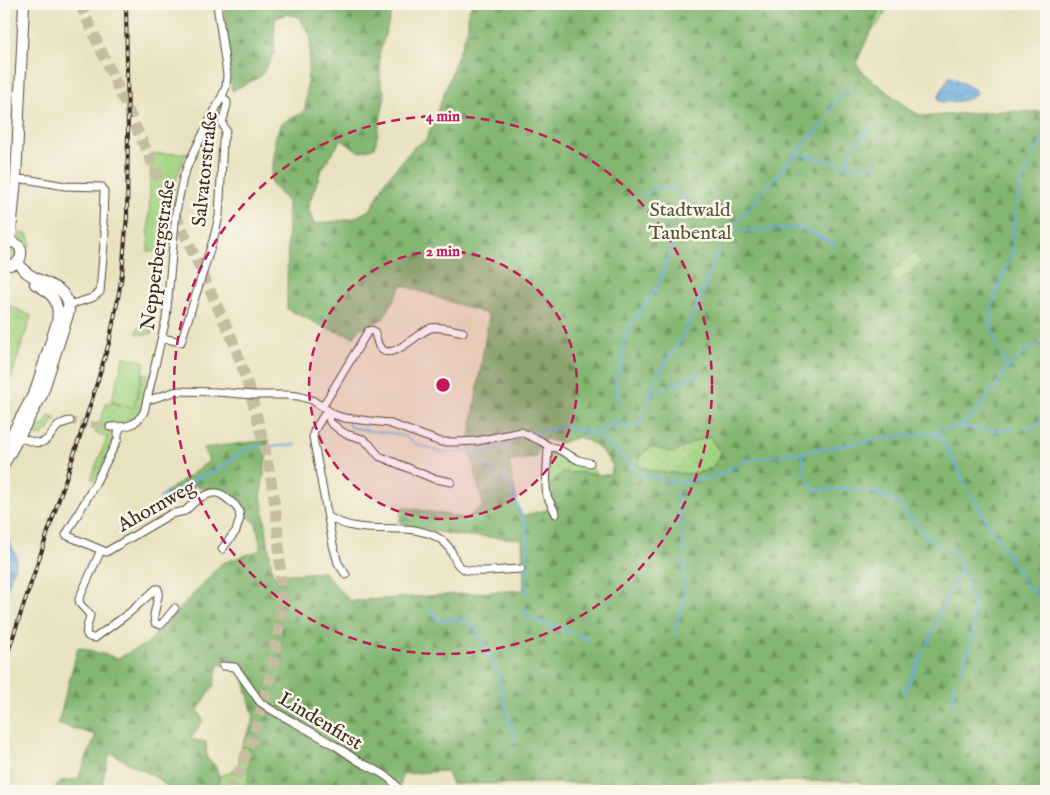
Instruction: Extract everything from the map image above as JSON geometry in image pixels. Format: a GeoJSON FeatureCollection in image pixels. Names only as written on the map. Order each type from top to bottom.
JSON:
{"type":"FeatureCollection","features":[{"type":"Feature","properties":{"kind":"main road"},"geometry":{"type":"LineString","coordinates":[[12,263],[21,254],[18,245],[7,243],[16,179],[24,4]]}},
{"type":"Feature","properties":{"kind":"main road"},"geometry":{"type":"LineString","coordinates":[[4,464],[38,405],[46,386],[68,319],[69,305],[63,293],[12,263]]}},
{"type":"Feature","properties":{"kind":"main road"},"geometry":{"type":"LineString","coordinates":[[4,449],[35,391],[58,317],[54,297],[25,279],[18,273],[12,263]]}},
{"type":"Feature","properties":{"kind":"street","name":"Nepperbergstraße"},"geometry":{"type":"LineString","coordinates":[[121,427],[132,424],[144,412],[168,305],[176,212],[183,178],[226,87],[227,75],[218,4]]}},
{"type":"Feature","properties":{"kind":"street","name":"Salvatorstraße"},"geometry":{"type":"LineString","coordinates":[[162,338],[181,342],[214,237],[219,216],[223,141],[226,131],[222,123],[227,102],[222,96]]}},
{"type":"Feature","properties":{"kind":"street"},"geometry":{"type":"LineString","coordinates":[[16,179],[65,186],[102,187],[104,191],[103,224],[105,232],[100,292],[92,298],[69,305],[58,317]]}},
{"type":"Feature","properties":{"kind":"street"},"geometry":{"type":"LineString","coordinates":[[346,575],[338,563],[333,544],[313,436],[314,431],[368,331],[374,331],[379,346],[387,352],[400,349],[423,331],[430,329],[436,328],[462,332]]}},
{"type":"Feature","properties":{"kind":"street"},"geometry":{"type":"LineString","coordinates":[[147,399],[177,391],[217,392],[254,396],[298,396],[312,400],[335,415],[344,418],[388,423],[436,440],[449,442],[477,440],[521,432],[578,460],[590,463]]}},
{"type":"Feature","properties":{"kind":"street"},"geometry":{"type":"LineString","coordinates":[[325,408],[330,422],[346,434],[363,439],[379,456],[432,478],[451,482]]}},
{"type":"Feature","properties":{"kind":"street"},"geometry":{"type":"LineString","coordinates":[[20,437],[37,444],[48,439],[59,425],[70,421]]}},
{"type":"Feature","properties":{"kind":"street"},"geometry":{"type":"LineString","coordinates":[[110,427],[121,427],[118,439],[66,535],[101,550],[79,599],[80,604],[90,615],[86,631],[91,638],[96,638],[158,589],[154,623],[161,625],[175,608]]}},
{"type":"Feature","properties":{"kind":"street"},"geometry":{"type":"LineString","coordinates":[[548,446],[546,488],[547,496],[556,514]]}},
{"type":"Feature","properties":{"kind":"street","name":"Ahornweg"},"geometry":{"type":"LineString","coordinates":[[101,550],[106,552],[172,514],[185,511],[199,498],[212,493],[224,496],[239,511],[240,518],[236,531],[222,549]]}},
{"type":"Feature","properties":{"kind":"street"},"geometry":{"type":"LineString","coordinates":[[329,517],[336,522],[369,528],[406,529],[439,537],[451,550],[455,563],[472,572],[521,569]]}},
{"type":"Feature","properties":{"kind":"street","name":"Lindenfirst"},"geometry":{"type":"LineString","coordinates":[[223,666],[235,667],[260,702],[379,771],[395,783],[399,791]]}},
{"type":"Feature","properties":{"kind":"green space","name":"Stadtwald Taubental"},"geometry":{"type":"Polygon","coordinates":[[[224,4],[388,4],[391,15],[379,55],[381,84],[385,95],[375,147],[360,152],[341,140],[321,171],[308,207],[314,224],[352,219],[371,209],[386,180],[414,147],[426,140],[468,28],[468,12],[472,4],[880,4],[875,22],[856,63],[864,74],[912,111],[920,115],[929,116],[1002,111],[1046,112],[1046,791],[872,791],[858,781],[452,784],[446,771],[402,774],[401,785],[337,788],[318,791],[241,791],[248,783],[249,748],[242,746],[254,718],[240,665],[218,665],[214,685],[198,710],[203,720],[191,739],[206,742],[207,759],[217,768],[219,791],[172,791],[159,779],[110,753],[100,791],[52,791],[61,781],[78,779],[96,735],[58,724],[78,647],[118,658],[148,643],[222,563],[261,550],[256,523],[219,494],[193,485],[173,500],[163,494],[209,461],[203,448],[269,440],[261,494],[273,575],[324,572],[350,601],[524,590],[522,539],[453,535],[399,523],[403,507],[466,518],[483,506],[468,448],[489,315],[402,285],[383,319],[359,329],[354,337],[326,328],[287,309],[288,202],[271,184],[271,175],[275,137],[282,123],[300,114],[305,109],[311,37],[299,17],[287,14],[275,18],[274,54],[261,76],[232,91],[224,4]],[[579,437],[560,443],[545,439],[538,449],[537,457],[509,462],[520,516],[546,510],[554,506],[547,488],[562,472],[610,475],[613,466],[606,456],[595,445],[579,437]],[[710,437],[693,442],[674,453],[652,447],[642,453],[638,466],[657,472],[690,474],[706,471],[713,467],[721,453],[710,437]]]}},
{"type":"Feature","properties":{"kind":"green space"},"geometry":{"type":"Polygon","coordinates":[[[880,4],[890,4],[878,24],[869,34],[875,22],[880,4]]]}},
{"type":"Feature","properties":{"kind":"green space"},"geometry":{"type":"Polygon","coordinates":[[[187,153],[177,176],[174,189],[166,253],[148,251],[151,154],[187,153]]]}},
{"type":"Feature","properties":{"kind":"green space"},"geometry":{"type":"Polygon","coordinates":[[[17,233],[29,235],[30,247],[25,248],[17,233]]]}},
{"type":"Feature","properties":{"kind":"green space"},"geometry":{"type":"Polygon","coordinates":[[[12,247],[15,248],[15,258],[8,259],[5,258],[4,251],[5,248],[12,247]]]}},
{"type":"Feature","properties":{"kind":"green space"},"geometry":{"type":"Polygon","coordinates":[[[914,253],[922,262],[897,283],[889,274],[914,253]]]}},
{"type":"Feature","properties":{"kind":"green space"},"geometry":{"type":"Polygon","coordinates":[[[4,303],[31,316],[4,397],[4,303]]]}},
{"type":"Feature","properties":{"kind":"green space"},"geometry":{"type":"Polygon","coordinates":[[[138,327],[153,330],[153,333],[137,334],[138,327]]]}},
{"type":"Feature","properties":{"kind":"green space"},"geometry":{"type":"Polygon","coordinates":[[[124,357],[145,362],[134,408],[111,402],[124,357]]]}},
{"type":"Feature","properties":{"kind":"green space"},"geometry":{"type":"Polygon","coordinates":[[[143,373],[148,374],[145,396],[140,411],[130,421],[123,423],[111,422],[109,433],[113,442],[95,481],[91,478],[107,438],[95,433],[107,402],[134,408],[143,373]]]}},
{"type":"Feature","properties":{"kind":"green space"},"geometry":{"type":"Polygon","coordinates":[[[49,416],[56,419],[45,433],[39,435],[30,432],[33,427],[44,425],[49,416]]]}},
{"type":"Feature","properties":{"kind":"green space"},"geometry":{"type":"Polygon","coordinates":[[[710,437],[721,453],[713,467],[706,471],[690,474],[657,472],[638,466],[642,453],[652,447],[674,452],[693,442],[710,437]]]}},
{"type":"Feature","properties":{"kind":"green space"},"geometry":{"type":"Polygon","coordinates":[[[548,448],[575,462],[590,465],[596,474],[562,472],[547,488],[548,448]]]}},
{"type":"Feature","properties":{"kind":"green space"},"geometry":{"type":"Polygon","coordinates":[[[4,543],[7,547],[9,570],[4,584],[4,543]]]}},
{"type":"Feature","properties":{"kind":"green space"},"geometry":{"type":"Polygon","coordinates":[[[242,746],[249,748],[248,783],[241,791],[217,791],[219,790],[219,776],[230,773],[238,767],[242,746]]]}},
{"type":"Feature","properties":{"kind":"water"},"geometry":{"type":"Polygon","coordinates":[[[949,77],[977,92],[966,100],[939,101],[938,97],[949,77]]]}},
{"type":"Feature","properties":{"kind":"water"},"geometry":{"type":"Polygon","coordinates":[[[4,530],[17,560],[4,598],[4,584],[9,570],[7,547],[4,543],[4,530]]]}},
{"type":"Feature","properties":{"kind":"waterway"},"geometry":{"type":"LineString","coordinates":[[830,114],[838,98],[852,88]]}},
{"type":"Feature","properties":{"kind":"waterway"},"geometry":{"type":"LineString","coordinates":[[796,153],[826,122]]}},
{"type":"Feature","properties":{"kind":"waterway"},"geometry":{"type":"LineString","coordinates":[[856,144],[872,125]]}},
{"type":"Feature","properties":{"kind":"waterway"},"geometry":{"type":"LineString","coordinates":[[1033,157],[1046,134]]}},
{"type":"Feature","properties":{"kind":"waterway"},"geometry":{"type":"LineString","coordinates":[[846,166],[852,150]]}},
{"type":"Feature","properties":{"kind":"waterway"},"geometry":{"type":"LineString","coordinates":[[722,243],[729,232],[796,153],[846,166],[868,165]]}},
{"type":"Feature","properties":{"kind":"waterway"},"geometry":{"type":"LineString","coordinates":[[874,163],[878,168]]}},
{"type":"Feature","properties":{"kind":"waterway"},"geometry":{"type":"LineString","coordinates":[[997,346],[991,324],[992,308],[998,287],[1012,255],[1016,203],[1028,164]]}},
{"type":"Feature","properties":{"kind":"waterway"},"geometry":{"type":"LineString","coordinates":[[642,196],[652,190],[661,188],[676,190],[683,196],[686,206],[681,221]]}},
{"type":"Feature","properties":{"kind":"waterway"},"geometry":{"type":"LineString","coordinates":[[730,232],[801,228],[837,245]]}},
{"type":"Feature","properties":{"kind":"waterway"},"geometry":{"type":"LineString","coordinates":[[620,406],[615,383],[617,375],[621,370],[623,346],[627,332],[655,290],[678,229]]}},
{"type":"Feature","properties":{"kind":"waterway"},"geometry":{"type":"LineString","coordinates":[[646,405],[657,376],[682,338],[718,253]]}},
{"type":"Feature","properties":{"kind":"waterway"},"geometry":{"type":"LineString","coordinates":[[532,433],[564,427],[594,433],[645,476],[676,482],[712,478],[745,460],[893,437],[934,433],[960,426],[980,407],[1008,368],[1024,353],[1046,339]]}},
{"type":"Feature","properties":{"kind":"waterway"},"geometry":{"type":"LineString","coordinates":[[1000,353],[1008,368]]}},
{"type":"Feature","properties":{"kind":"waterway"},"geometry":{"type":"LineString","coordinates":[[672,385],[699,373]]}},
{"type":"Feature","properties":{"kind":"waterway"},"geometry":{"type":"LineString","coordinates":[[649,396],[667,387]]}},
{"type":"Feature","properties":{"kind":"waterway"},"geometry":{"type":"LineString","coordinates":[[595,433],[608,428],[635,426],[640,421],[644,412]]}},
{"type":"Feature","properties":{"kind":"waterway"},"geometry":{"type":"LineString","coordinates":[[1025,428],[1037,425],[1046,414]]}},
{"type":"Feature","properties":{"kind":"waterway"},"geometry":{"type":"LineString","coordinates":[[608,428],[619,415]]}},
{"type":"Feature","properties":{"kind":"waterway"},"geometry":{"type":"LineString","coordinates":[[347,421],[350,427],[392,433],[406,437],[418,445],[444,453],[500,450],[514,442]]}},
{"type":"Feature","properties":{"kind":"waterway"},"geometry":{"type":"LineString","coordinates":[[960,426],[987,430],[1014,429]]}},
{"type":"Feature","properties":{"kind":"waterway"},"geometry":{"type":"LineString","coordinates":[[935,434],[945,444],[966,485]]}},
{"type":"Feature","properties":{"kind":"waterway"},"geometry":{"type":"LineString","coordinates":[[160,498],[221,468],[247,448],[296,445]]}},
{"type":"Feature","properties":{"kind":"waterway"},"geometry":{"type":"LineString","coordinates":[[472,451],[508,484],[526,525],[528,546],[526,594]]}},
{"type":"Feature","properties":{"kind":"waterway"},"geometry":{"type":"LineString","coordinates":[[803,452],[804,475]]}},
{"type":"Feature","properties":{"kind":"waterway"},"geometry":{"type":"LineString","coordinates":[[808,482],[816,490],[846,489],[874,492],[897,503],[931,540],[943,547]]}},
{"type":"Feature","properties":{"kind":"waterway"},"geometry":{"type":"LineString","coordinates":[[677,492],[684,553]]}},
{"type":"Feature","properties":{"kind":"waterway"},"geometry":{"type":"LineString","coordinates":[[969,492],[1027,586],[1043,600],[1046,600]]}},
{"type":"Feature","properties":{"kind":"waterway"},"geometry":{"type":"LineString","coordinates":[[927,646],[953,581],[962,567],[957,556],[950,551]]}},
{"type":"Feature","properties":{"kind":"waterway"},"geometry":{"type":"LineString","coordinates":[[681,610],[685,594],[684,561]]}},
{"type":"Feature","properties":{"kind":"waterway"},"geometry":{"type":"LineString","coordinates":[[961,670],[973,633],[973,601],[962,567]]}},
{"type":"Feature","properties":{"kind":"waterway"},"geometry":{"type":"LineString","coordinates":[[524,606],[527,615],[532,619],[564,629],[589,640]]}},
{"type":"Feature","properties":{"kind":"waterway"},"geometry":{"type":"LineString","coordinates":[[429,608],[437,619],[444,621],[457,619],[469,622],[478,632],[497,672],[515,742]]}},
{"type":"Feature","properties":{"kind":"waterway"},"geometry":{"type":"LineString","coordinates":[[674,634],[680,614]]}},
{"type":"Feature","properties":{"kind":"waterway"},"geometry":{"type":"LineString","coordinates":[[903,694],[923,653]]}},
{"type":"Feature","properties":{"kind":"waterway"},"geometry":{"type":"LineString","coordinates":[[954,702],[953,688],[955,682]]}},
{"type":"Feature","properties":{"kind":"tunnel"},"geometry":{"type":"LineString","coordinates":[[80,4],[233,341],[259,423],[271,478],[278,534],[281,592],[280,620],[262,708],[248,750],[230,791]]}},
{"type":"Feature","properties":{"kind":"tunnel"},"geometry":{"type":"LineString","coordinates":[[70,421],[110,427]]}},
{"type":"Feature","properties":{"kind":"railway"},"geometry":{"type":"LineString","coordinates":[[4,664],[90,406],[109,343],[117,304],[122,274],[127,216],[126,4]]}}]}
